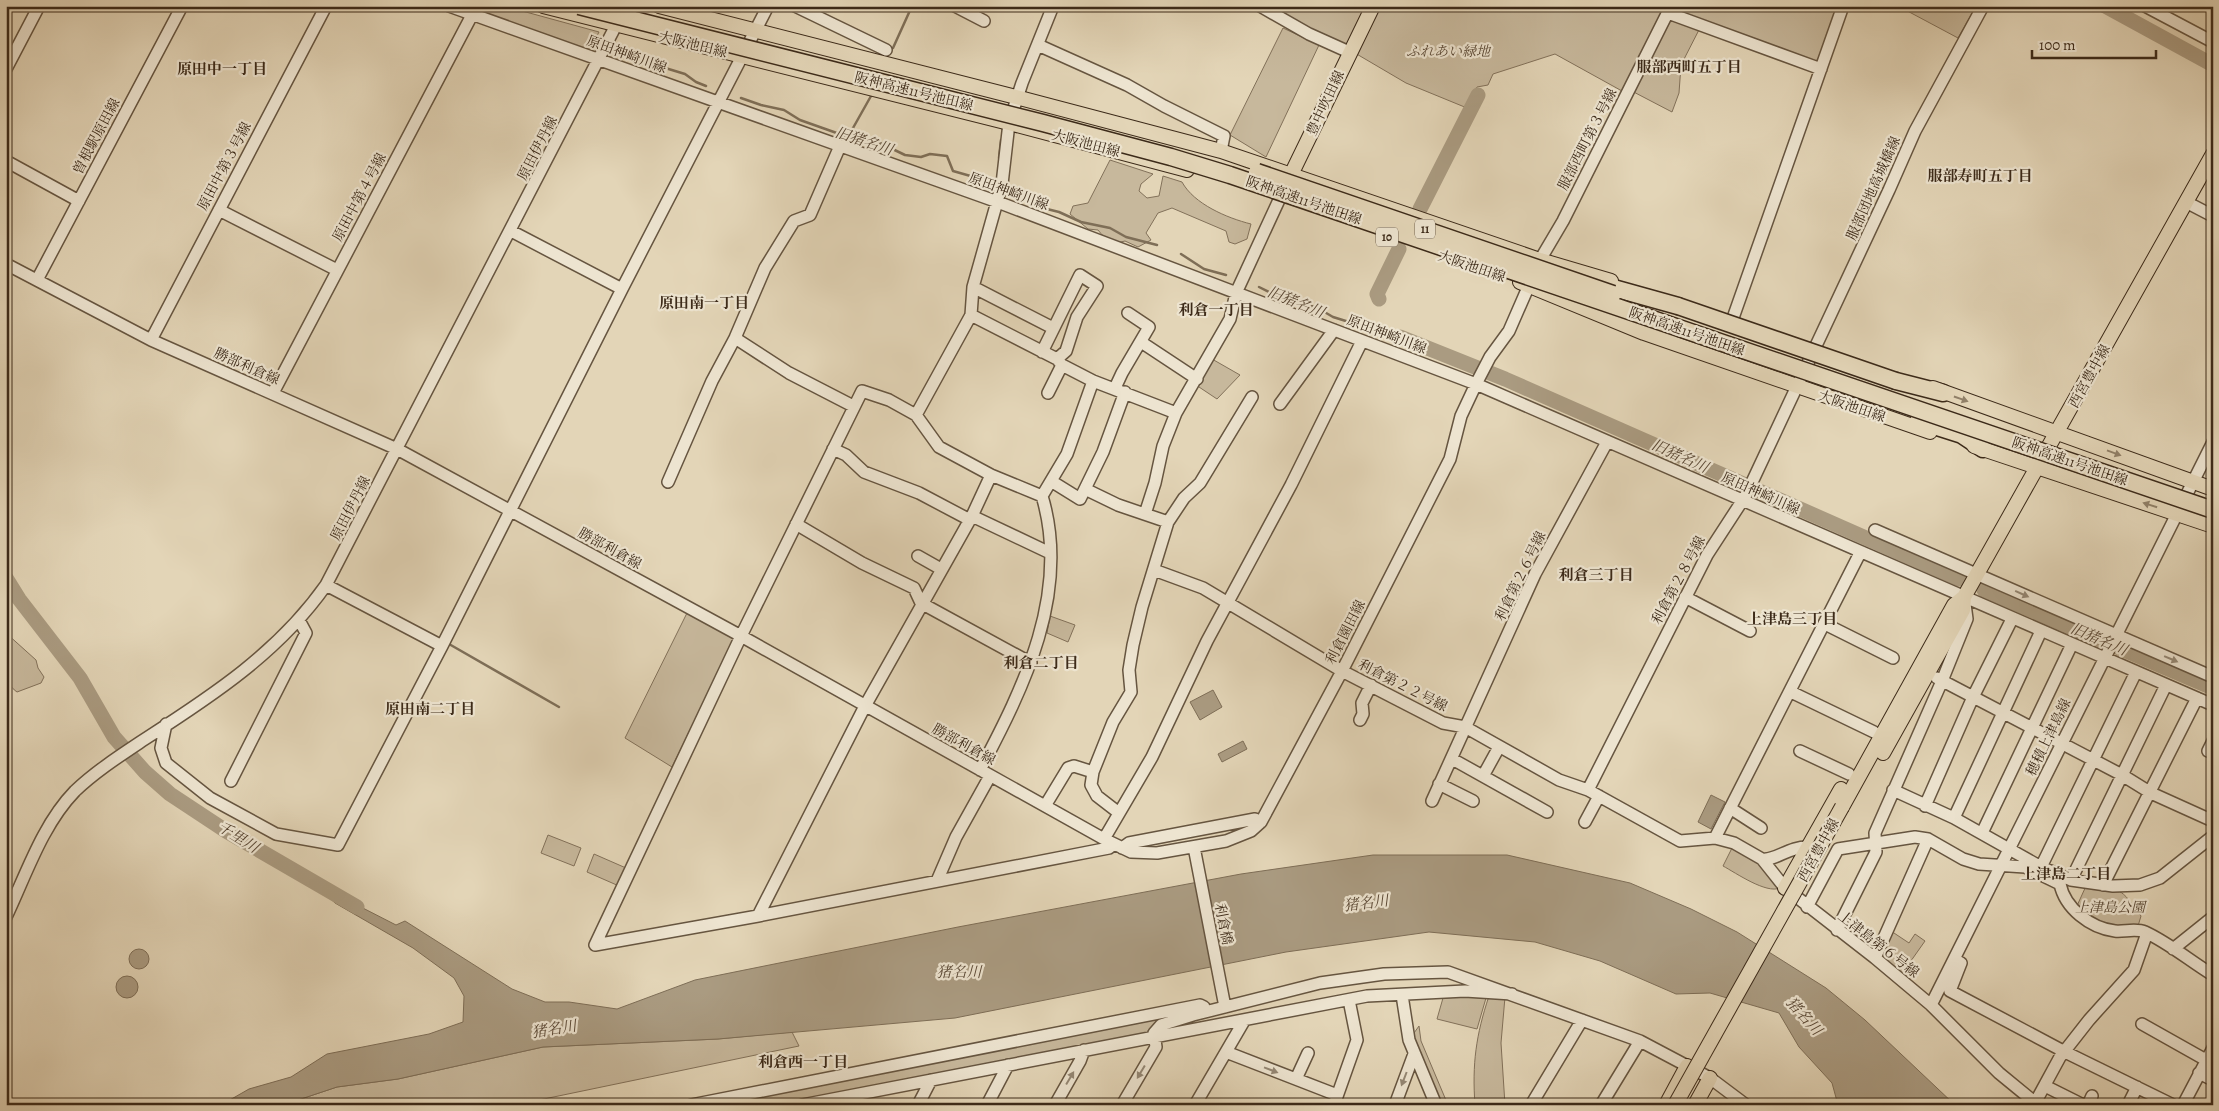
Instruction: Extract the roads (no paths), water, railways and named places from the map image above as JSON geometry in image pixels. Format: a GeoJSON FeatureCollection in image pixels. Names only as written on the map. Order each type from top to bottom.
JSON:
{"type":"FeatureCollection","features":[{"type":"Feature","properties":{"kind":"highway","name":"阪神高速11号池田線"},"geometry":{"type":"LineString","coordinates":[[579,6],[1171,157],[1230,175],[1524,279],[2213,510]]}},
{"type":"Feature","properties":{"kind":"highway","name":"阪神高速11号池田線"},"geometry":{"type":"LineString","coordinates":[[625,6],[1174,146],[1293,184],[2213,499]]}},
{"type":"Feature","properties":{"kind":"highway","name":"11"},"geometry":{"type":"LineString","coordinates":[[1558,275],[1626,291],[1678,306],[1896,381],[1943,392]]}},
{"type":"Feature","properties":{"kind":"highway","name":"11"},"geometry":{"type":"LineString","coordinates":[[1524,279],[1668,334],[1962,435],[1983,449]]}},
{"type":"Feature","properties":{"kind":"main road","name":"大阪池田線"},"geometry":{"type":"LineString","coordinates":[[543,6],[1185,169],[1524,279],[1644,333],[1798,387],[2213,526]]}},
{"type":"Feature","properties":{"kind":"main road","name":"大阪池田線"},"geometry":{"type":"LineString","coordinates":[[659,6],[1016,96],[1221,151],[1586,275],[1660,293],[1734,318],[1898,374],[2213,489]]}},
{"type":"Feature","properties":{"kind":"main road","name":"豊中吹田線"},"geometry":{"type":"LineString","coordinates":[[1279,200],[1349,52],[1373,6]]}},
{"type":"Feature","properties":{"kind":"main road","name":"西宮豊中線"},"geometry":{"type":"LineString","coordinates":[[1685,1105],[1846,809],[1911,682],[1954,605],[1964,597],[2213,154]]}},
{"type":"Feature","properties":{"kind":"main road","name":"西宮豊中線"},"geometry":{"type":"LineString","coordinates":[[1675,1105],[1846,809],[1928,672],[1963,610],[1964,597]]}},
{"type":"Feature","properties":{"kind":"main road"},"geometry":{"type":"LineString","coordinates":[[1785,888],[1896,695],[1911,682]]}},
{"type":"Feature","properties":{"kind":"main road"},"geometry":{"type":"LineString","coordinates":[[1666,1105],[1687,1066]]}},
{"type":"Feature","properties":{"kind":"main road"},"geometry":{"type":"LineString","coordinates":[[1694,1105],[1710,1078]]}},
{"type":"Feature","properties":{"kind":"street"},"geometry":{"type":"LineString","coordinates":[[6,69],[38,6]]}},
{"type":"Feature","properties":{"kind":"street","name":"曽根駅原田線"},"geometry":{"type":"LineString","coordinates":[[37,280],[182,6]]}},
{"type":"Feature","properties":{"kind":"street","name":"原田中第３号線"},"geometry":{"type":"LineString","coordinates":[[151,340],[326,6]]}},
{"type":"Feature","properties":{"kind":"street","name":"原田神崎川線"},"geometry":{"type":"LineString","coordinates":[[449,6],[996,201],[1362,341],[1477,380],[1607,442],[1744,498],[1860,553],[2012,619],[2072,644],[2106,655],[2136,672],[2213,705]]}},
{"type":"Feature","properties":{"kind":"street","name":"原田伊丹線"},"geometry":{"type":"LineString","coordinates":[[6,917],[36,852],[59,811],[74,792],[112,762],[246,669],[299,620],[326,585],[511,231],[625,6]]}},
{"type":"Feature","properties":{"kind":"street"},"geometry":{"type":"LineString","coordinates":[[166,724],[161,748],[166,763],[210,798],[276,834],[338,845],[442,646],[768,6]]}},
{"type":"Feature","properties":{"kind":"street"},"geometry":{"type":"LineString","coordinates":[[795,6],[886,50]]}},
{"type":"Feature","properties":{"kind":"street"},"geometry":{"type":"LineString","coordinates":[[955,6],[967,8],[984,21]]}},
{"type":"Feature","properties":{"kind":"street"},"geometry":{"type":"LineString","coordinates":[[916,415],[971,315],[973,287],[1002,184],[1009,123],[1016,96],[1053,6]]}},
{"type":"Feature","properties":{"kind":"street"},"geometry":{"type":"LineString","coordinates":[[1260,6],[1309,34],[1349,52]]}},
{"type":"Feature","properties":{"kind":"street"},"geometry":{"type":"LineString","coordinates":[[1734,318],[1843,6]]}},
{"type":"Feature","properties":{"kind":"street","name":"服部団地高城橋線"},"geometry":{"type":"LineString","coordinates":[[1798,387],[1915,131],[1983,6]]}},
{"type":"Feature","properties":{"kind":"street"},"geometry":{"type":"LineString","coordinates":[[2146,6],[2213,42]]}},
{"type":"Feature","properties":{"kind":"street"},"geometry":{"type":"LineString","coordinates":[[1670,10],[1821,68]]}},
{"type":"Feature","properties":{"kind":"street","name":"服部西町第３号線"},"geometry":{"type":"LineString","coordinates":[[1486,365],[1509,330],[1524,279],[1540,260],[1562,221],[1670,10]]}},
{"type":"Feature","properties":{"kind":"street","name":"原田中第４号線"},"geometry":{"type":"LineString","coordinates":[[273,393],[472,15]]}},
{"type":"Feature","properties":{"kind":"street"},"geometry":{"type":"LineString","coordinates":[[1038,45],[1127,85],[1224,136],[1221,151]]}},
{"type":"Feature","properties":{"kind":"street"},"geometry":{"type":"LineString","coordinates":[[668,482],[712,381],[735,338],[765,268],[794,221],[810,216],[840,146]]}},
{"type":"Feature","properties":{"kind":"street"},"geometry":{"type":"LineString","coordinates":[[6,162],[79,201]]}},
{"type":"Feature","properties":{"kind":"street"},"geometry":{"type":"LineString","coordinates":[[1145,514],[1155,483],[1163,446],[1176,412],[1230,319],[1236,293],[1279,200]]}},
{"type":"Feature","properties":{"kind":"street"},"geometry":{"type":"LineString","coordinates":[[2186,202],[2213,216]]}},
{"type":"Feature","properties":{"kind":"street"},"geometry":{"type":"LineString","coordinates":[[219,210],[337,270]]}},
{"type":"Feature","properties":{"kind":"street"},"geometry":{"type":"LineString","coordinates":[[511,231],[622,290]]}},
{"type":"Feature","properties":{"kind":"street","name":"勝部利倉線"},"geometry":{"type":"LineString","coordinates":[[6,264],[151,340],[397,449],[741,636],[1118,846],[1157,853],[1195,852]]}},
{"type":"Feature","properties":{"kind":"street"},"geometry":{"type":"LineString","coordinates":[[1042,352],[1080,275],[1097,286],[1077,317],[1066,351],[1059,362],[1048,393]]}},
{"type":"Feature","properties":{"kind":"street"},"geometry":{"type":"LineString","coordinates":[[973,287],[1053,328]]}},
{"type":"Feature","properties":{"kind":"street"},"geometry":{"type":"LineString","coordinates":[[1051,481],[1080,500],[1103,452],[1120,390],[1122,373],[1149,327],[1128,313]]}},
{"type":"Feature","properties":{"kind":"street"},"geometry":{"type":"LineString","coordinates":[[971,315],[1093,381],[1176,412]]}},
{"type":"Feature","properties":{"kind":"street"},"geometry":{"type":"LineString","coordinates":[[1280,404],[1334,330]]}},
{"type":"Feature","properties":{"kind":"street"},"geometry":{"type":"LineString","coordinates":[[735,338],[789,373],[853,406]]}},
{"type":"Feature","properties":{"kind":"street"},"geometry":{"type":"LineString","coordinates":[[1118,846],[1119,813],[1152,757],[1207,641],[1228,604],[1362,341]]}},
{"type":"Feature","properties":{"kind":"street"},"geometry":{"type":"LineString","coordinates":[[1141,342],[1196,379]]}},
{"type":"Feature","properties":{"kind":"street","name":"利倉園田線"},"geometry":{"type":"LineString","coordinates":[[1195,852],[1240,837],[1251,831],[1261,822],[1342,671],[1450,458],[1461,416],[1486,365]]}},
{"type":"Feature","properties":{"kind":"street"},"geometry":{"type":"LineString","coordinates":[[937,881],[985,773],[1031,663],[1042,630],[1049,588],[1050,553],[1049,520],[1042,496],[1067,454],[1093,381]]}},
{"type":"Feature","properties":{"kind":"street","name":"利倉第２８号線"},"geometry":{"type":"LineString","coordinates":[[1588,790],[1707,555],[1744,498],[1798,387]]}},
{"type":"Feature","properties":{"kind":"street"},"geometry":{"type":"LineString","coordinates":[[1042,496],[991,474],[939,447],[916,415],[889,400],[862,391],[741,636],[595,945],[758,916],[1255,819],[1261,822]]}},
{"type":"Feature","properties":{"kind":"street"},"geometry":{"type":"LineString","coordinates":[[1119,813],[1097,796],[1092,785],[1093,772],[1113,722],[1131,692],[1129,670],[1133,645],[1142,607],[1168,522],[1184,498],[1200,483],[1252,397]]}},
{"type":"Feature","properties":{"kind":"street","name":"利倉第２６号線"},"geometry":{"type":"LineString","coordinates":[[1432,800],[1536,574],[1607,442]]}},
{"type":"Feature","properties":{"kind":"street","name":"穂積上津島線"},"geometry":{"type":"LineString","coordinates":[[1931,1005],[2213,442]]}},
{"type":"Feature","properties":{"kind":"street"},"geometry":{"type":"LineString","coordinates":[[833,449],[846,455],[864,472],[919,493],[1050,553]]}},
{"type":"Feature","properties":{"kind":"street"},"geometry":{"type":"LineString","coordinates":[[758,916],[865,706],[921,603],[971,518],[991,474]]}},
{"type":"Feature","properties":{"kind":"street"},"geometry":{"type":"LineString","coordinates":[[1085,490],[1118,505],[1168,522]]}},
{"type":"Feature","properties":{"kind":"street"},"geometry":{"type":"LineString","coordinates":[[796,524],[862,563],[914,588],[921,603],[1031,663]]}},
{"type":"Feature","properties":{"kind":"street"},"geometry":{"type":"LineString","coordinates":[[1875,530],[2115,637],[2213,677]]}},
{"type":"Feature","properties":{"kind":"street"},"geometry":{"type":"LineString","coordinates":[[1809,847],[1798,846],[1770,860],[1762,859],[1734,843],[1715,838],[1791,692],[1860,553]]}},
{"type":"Feature","properties":{"kind":"street"},"geometry":{"type":"LineString","coordinates":[[918,556],[941,569]]}},
{"type":"Feature","properties":{"kind":"street","name":"利倉第２２号線"},"geometry":{"type":"LineString","coordinates":[[1154,570],[1203,588],[1342,671],[1443,723],[1465,727],[1559,780],[1588,790],[1680,840],[1715,838]]}},
{"type":"Feature","properties":{"kind":"street"},"geometry":{"type":"LineString","coordinates":[[326,585],[442,646]]}},
{"type":"Feature","properties":{"kind":"street"},"geometry":{"type":"LineString","coordinates":[[1685,597],[1750,631]]}},
{"type":"Feature","properties":{"kind":"street"},"geometry":{"type":"LineString","coordinates":[[1837,930],[1876,852],[1875,833],[1942,681],[1967,619],[1964,597]]}},
{"type":"Feature","properties":{"kind":"street"},"geometry":{"type":"LineString","coordinates":[[1925,806],[1973,697],[2012,619]]}},
{"type":"Feature","properties":{"kind":"street"},"geometry":{"type":"LineString","coordinates":[[230,781],[306,634],[299,620]]}},
{"type":"Feature","properties":{"kind":"street"},"geometry":{"type":"LineString","coordinates":[[1825,624],[1893,658]]}},
{"type":"Feature","properties":{"kind":"street"},"geometry":{"type":"LineString","coordinates":[[1954,818],[2041,631]]}},
{"type":"Feature","properties":{"kind":"street"},"geometry":{"type":"LineString","coordinates":[[1982,833],[2072,644]]}},
{"type":"Feature","properties":{"kind":"street"},"geometry":{"type":"LineString","coordinates":[[1928,672],[2151,792],[2213,821]]}},
{"type":"Feature","properties":{"kind":"street"},"geometry":{"type":"LineString","coordinates":[[2041,867],[2136,672]]}},
{"type":"Feature","properties":{"kind":"street"},"geometry":{"type":"LineString","coordinates":[[1360,720],[1363,714],[1362,703],[1371,685]]}},
{"type":"Feature","properties":{"kind":"street"},"geometry":{"type":"LineString","coordinates":[[2071,880],[2166,685]]}},
{"type":"Feature","properties":{"kind":"street"},"geometry":{"type":"LineString","coordinates":[[1791,692],[1874,732]]}},
{"type":"Feature","properties":{"kind":"street"},"geometry":{"type":"LineString","coordinates":[[2103,885],[2197,698]]}},
{"type":"Feature","properties":{"kind":"street"},"geometry":{"type":"LineString","coordinates":[[1482,776],[1499,747]]}},
{"type":"Feature","properties":{"kind":"street"},"geometry":{"type":"LineString","coordinates":[[1800,751],[1850,774]]}},
{"type":"Feature","properties":{"kind":"street"},"geometry":{"type":"LineString","coordinates":[[1454,760],[1547,812]]}},
{"type":"Feature","properties":{"kind":"street"},"geometry":{"type":"LineString","coordinates":[[1045,806],[1068,768],[1074,766],[1093,772]]}},
{"type":"Feature","properties":{"kind":"street"},"geometry":{"type":"LineString","coordinates":[[1439,784],[1473,801]]}},
{"type":"Feature","properties":{"kind":"street"},"geometry":{"type":"LineString","coordinates":[[1893,790],[1954,818],[2041,867],[2071,880],[2103,885],[2140,885],[2160,878],[2213,836]]}},
{"type":"Feature","properties":{"kind":"street"},"geometry":{"type":"LineString","coordinates":[[1585,822],[1599,796]]}},
{"type":"Feature","properties":{"kind":"street"},"geometry":{"type":"LineString","coordinates":[[1730,808],[1761,828]]}},
{"type":"Feature","properties":{"kind":"street"},"geometry":{"type":"LineString","coordinates":[[1807,907],[1838,849],[1915,837],[1928,839],[1963,858],[1979,864],[2025,867],[2060,884],[2063,897],[2073,910],[2095,925],[2113,931],[2143,931],[2213,975]]}},
{"type":"Feature","properties":{"kind":"street"},"geometry":{"type":"LineString","coordinates":[[1875,958],[1928,839]]}},
{"type":"Feature","properties":{"kind":"street","name":"利倉橋"},"geometry":{"type":"LineString","coordinates":[[1195,852],[1225,1007]]}},
{"type":"Feature","properties":{"kind":"street","name":"上津島第６号線"},"geometry":{"type":"LineString","coordinates":[[1762,859],[1785,888],[1875,958],[1931,1005],[1999,1074],[2037,1104]]}},
{"type":"Feature","properties":{"kind":"street"},"geometry":{"type":"LineString","coordinates":[[2173,949],[2213,917]]}},
{"type":"Feature","properties":{"kind":"street"},"geometry":{"type":"LineString","coordinates":[[2037,1104],[2060,1057],[2089,1020],[2134,970],[2147,933]]}},
{"type":"Feature","properties":{"kind":"street"},"geometry":{"type":"LineString","coordinates":[[1954,959],[1961,963],[1950,991],[2065,1052],[2173,1105]]}},
{"type":"Feature","properties":{"kind":"street"},"geometry":{"type":"LineString","coordinates":[[1122,1105],[1156,1048],[1154,1039],[1156,1030],[1161,1025],[1213,1009],[1320,983],[1384,974],[1448,972],[1640,1041],[1710,1078],[1746,1105]]}},
{"type":"Feature","properties":{"kind":"street"},"geometry":{"type":"LineString","coordinates":[[802,1105],[852,1100],[931,1080],[1084,1050],[1154,1039],[1367,996],[1464,991],[1512,994]]}},
{"type":"Feature","properties":{"kind":"street"},"geometry":{"type":"LineString","coordinates":[[1402,995],[1409,1040],[1436,1105]]}},
{"type":"Feature","properties":{"kind":"street"},"geometry":{"type":"LineString","coordinates":[[1226,1052],[1296,1079],[1335,1100],[1357,1040],[1349,1000]]}},
{"type":"Feature","properties":{"kind":"street"},"geometry":{"type":"LineString","coordinates":[[691,1105],[1200,1006],[1213,1009]]}},
{"type":"Feature","properties":{"kind":"street"},"geometry":{"type":"LineString","coordinates":[[1532,1105],[1582,1020]]}},
{"type":"Feature","properties":{"kind":"street"},"geometry":{"type":"LineString","coordinates":[[1196,1104],[1244,1021]]}},
{"type":"Feature","properties":{"kind":"street"},"geometry":{"type":"LineString","coordinates":[[2142,1024],[2210,1055],[2183,1105]]}},
{"type":"Feature","properties":{"kind":"street"},"geometry":{"type":"LineString","coordinates":[[1601,1105],[1640,1041]]}},
{"type":"Feature","properties":{"kind":"street"},"geometry":{"type":"LineString","coordinates":[[1055,1105],[1080,1061],[1084,1050]]}},
{"type":"Feature","properties":{"kind":"street"},"geometry":{"type":"LineString","coordinates":[[1296,1079],[1308,1053]]}},
{"type":"Feature","properties":{"kind":"street"},"geometry":{"type":"LineString","coordinates":[[1395,1105],[1414,1054]]}},
{"type":"Feature","properties":{"kind":"street"},"geometry":{"type":"LineString","coordinates":[[987,1105],[1008,1065]]}},
{"type":"Feature","properties":{"kind":"street"},"geometry":{"type":"LineString","coordinates":[[2200,1073],[2213,1080]]}},
{"type":"Feature","properties":{"kind":"street"},"geometry":{"type":"LineString","coordinates":[[918,1105],[931,1080]]}},
{"type":"Feature","properties":{"kind":"street"},"geometry":{"type":"LineString","coordinates":[[2045,1086],[2083,1105]]}},
{"type":"Feature","properties":{"kind":"street"},"geometry":{"type":"LineString","coordinates":[[2128,1105],[2137,1087]]}},
{"type":"Feature","properties":{"kind":"water"},"geometry":{"type":"Polygon","coordinates":[[[1213,690],[1222,707],[1200,720],[1190,702],[1213,690]]]}},
{"type":"Feature","properties":{"kind":"water"},"geometry":{"type":"Polygon","coordinates":[[[1243,741],[1247,749],[1222,762],[1218,754],[1243,741]]]}},
{"type":"Feature","properties":{"kind":"water"},"geometry":{"type":"Polygon","coordinates":[[[1711,795],[1725,802],[1711,829],[1698,822],[1711,795]]]}},
{"type":"Feature","properties":{"kind":"water","name":"猪名川"},"geometry":{"type":"Polygon","coordinates":[[[1373,855],[1507,855],[1630,883],[1691,909],[1737,932],[1826,988],[1865,1020],[1955,1105],[1838,1105],[1832,1083],[1799,1047],[1779,1013],[1710,993],[1676,994],[1600,961],[1535,942],[1429,932],[1286,952],[955,1018],[718,1039],[543,1047],[398,1079],[337,1087],[283,1105],[221,1105],[249,1089],[291,1077],[327,1054],[429,1034],[463,1022],[464,996],[454,978],[413,948],[335,903],[314,883],[396,925],[405,921],[512,989],[545,1002],[569,1002],[617,1009],[695,980],[958,927],[1241,874],[1373,855]]]}},
{"type":"Feature","properties":{"kind":"water"},"geometry":{"type":"Polygon","coordinates":[[[139,949],[146,952],[149,959],[146,966],[139,969],[132,966],[129,959],[132,952],[139,949]]]}},
{"type":"Feature","properties":{"kind":"water"},"geometry":{"type":"Polygon","coordinates":[[[127,976],[135,979],[138,987],[135,995],[127,998],[119,995],[116,987],[119,979],[127,976]]]}},
{"type":"Feature","properties":{"kind":"waterway"},"geometry":{"type":"LineString","coordinates":[[893,48],[912,6]]}},
{"type":"Feature","properties":{"kind":"waterway"},"geometry":{"type":"LineString","coordinates":[[2105,6],[2213,65]]}},
{"type":"Feature","properties":{"kind":"waterway","name":"旧猪名川"},"geometry":{"type":"LineString","coordinates":[[625,49],[639,60],[685,74],[706,86]]}},
{"type":"Feature","properties":{"kind":"waterway"},"geometry":{"type":"LineString","coordinates":[[1420,209],[1478,95]]}},
{"type":"Feature","properties":{"kind":"waterway"},"geometry":{"type":"LineString","coordinates":[[853,128],[871,96]]}},
{"type":"Feature","properties":{"kind":"waterway","name":"旧猪名川"},"geometry":{"type":"LineString","coordinates":[[741,98],[784,110],[800,120],[848,137],[880,143],[905,155],[921,157],[930,154],[947,156],[953,171],[981,179]]}},
{"type":"Feature","properties":{"kind":"waterway"},"geometry":{"type":"LineString","coordinates":[[999,158],[1001,140]]}},
{"type":"Feature","properties":{"kind":"waterway","name":"旧猪名川"},"geometry":{"type":"LineString","coordinates":[[1013,191],[1029,198],[1043,208],[1059,212],[1081,222],[1110,228],[1126,237],[1157,245]]}},
{"type":"Feature","properties":{"kind":"waterway"},"geometry":{"type":"LineString","coordinates":[[1379,299],[1377,294],[1399,249]]}},
{"type":"Feature","properties":{"kind":"waterway","name":"旧猪名川"},"geometry":{"type":"LineString","coordinates":[[1181,254],[1204,269],[1226,275]]}},
{"type":"Feature","properties":{"kind":"waterway","name":"旧猪名川"},"geometry":{"type":"LineString","coordinates":[[1259,287],[1287,301],[1316,307],[1333,317],[1362,326]]}},
{"type":"Feature","properties":{"kind":"waterway","name":"旧猪名川"},"geometry":{"type":"LineString","coordinates":[[1400,337],[1505,379],[1959,579]]}},
{"type":"Feature","properties":{"kind":"waterway","name":"千里川"},"geometry":{"type":"LineString","coordinates":[[6,578],[19,599],[80,678],[114,737],[145,772],[170,794],[226,831],[357,907]]}},
{"type":"Feature","properties":{"kind":"waterway","name":"旧猪名川"},"geometry":{"type":"LineString","coordinates":[[1984,590],[2213,688]]}},
{"type":"Feature","properties":{"kind":"waterway"},"geometry":{"type":"LineString","coordinates":[[449,644],[559,707]]}},
{"type":"Feature","properties":{"kind":"district","name":"服部西町五丁目"},"geometry":{"type":"Point","coordinates":[1689,67]}},
{"type":"Feature","properties":{"kind":"district","name":"原田中一丁目"},"geometry":{"type":"Point","coordinates":[222,69]}},
{"type":"Feature","properties":{"kind":"district","name":"服部寿町五丁目"},"geometry":{"type":"Point","coordinates":[1980,176]}},
{"type":"Feature","properties":{"kind":"district","name":"原田南一丁目"},"geometry":{"type":"Point","coordinates":[704,303]}},
{"type":"Feature","properties":{"kind":"district","name":"利倉一丁目"},"geometry":{"type":"Point","coordinates":[1216,310]}},
{"type":"Feature","properties":{"kind":"district","name":"利倉三丁目"},"geometry":{"type":"Point","coordinates":[1596,575]}},
{"type":"Feature","properties":{"kind":"district","name":"上津島三丁目"},"geometry":{"type":"Point","coordinates":[1792,619]}},
{"type":"Feature","properties":{"kind":"district","name":"利倉二丁目"},"geometry":{"type":"Point","coordinates":[1041,663]}},
{"type":"Feature","properties":{"kind":"district","name":"原田南二丁目"},"geometry":{"type":"Point","coordinates":[430,709]}},
{"type":"Feature","properties":{"kind":"district","name":"上津島二丁目"},"geometry":{"type":"Point","coordinates":[2066,874]}},
{"type":"Feature","properties":{"kind":"district","name":"利倉西一丁目"},"geometry":{"type":"Point","coordinates":[803,1062]}},
{"type":"Feature","properties":{"kind":"park label","name":"ふれあい緑地"},"geometry":{"type":"Point","coordinates":[1448,51]}},
{"type":"Feature","properties":{"kind":"park label","name":"上津島公園"},"geometry":{"type":"Point","coordinates":[2110,907]}}]}
